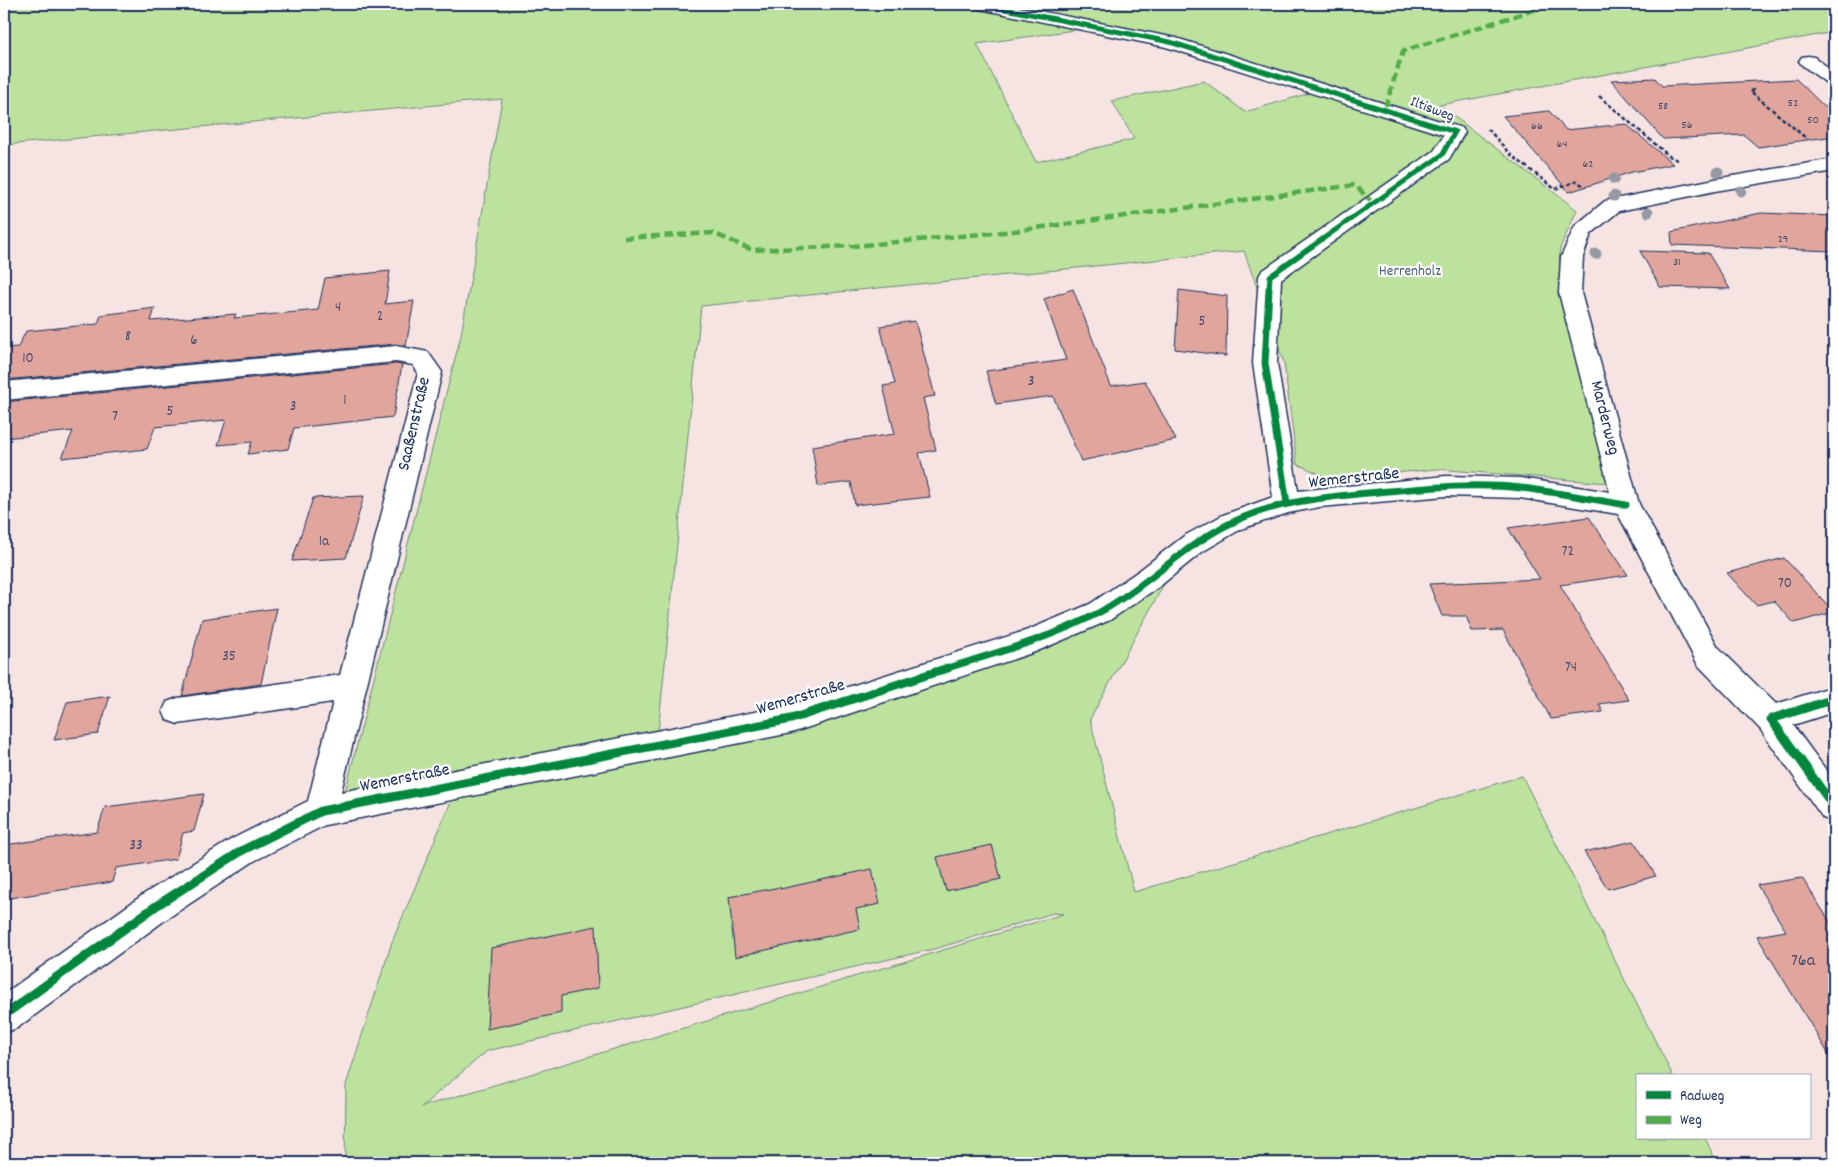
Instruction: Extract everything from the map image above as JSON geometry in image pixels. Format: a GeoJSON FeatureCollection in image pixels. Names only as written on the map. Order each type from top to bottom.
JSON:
{"type":"FeatureCollection","features":[{"type":"Feature","properties":{"kind":"street","name":"Iltisweg"},"geometry":{"type":"LineString","coordinates":[[980,4],[1170,42],[1455,132],[1442,155],[1270,276],[1265,363],[1287,503]]}},
{"type":"Feature","properties":{"kind":"street"},"geometry":{"type":"LineString","coordinates":[[1808,61],[1834,80]]}},
{"type":"Feature","properties":{"kind":"street","name":"Marderweg"},"geometry":{"type":"LineString","coordinates":[[1834,165],[1715,185],[1612,206],[1582,231],[1572,257],[1570,292],[1626,505],[1708,656],[1771,719],[1834,807]]}},
{"type":"Feature","properties":{"kind":"street","name":"Saaßenstraße"},"geometry":{"type":"LineString","coordinates":[[4,391],[396,354],[420,358],[430,372],[321,811]]}},
{"type":"Feature","properties":{"kind":"street","name":"Wemerstraße"},"geometry":{"type":"LineString","coordinates":[[4,1015],[156,906],[243,850],[321,811],[791,719],[1036,640],[1100,612],[1150,578],[1193,544],[1232,522],[1287,503],[1320,497],[1446,486],[1520,488],[1626,505]]}},
{"type":"Feature","properties":{"kind":"street"},"geometry":{"type":"LineString","coordinates":[[178,711],[351,686]]}},
{"type":"Feature","properties":{"kind":"street"},"geometry":{"type":"LineString","coordinates":[[1771,719],[1834,699]]}},
{"type":"Feature","properties":{"kind":"path"},"geometry":{"type":"LineString","coordinates":[[1754,90],[1750,90],[1813,144]]}},
{"type":"Feature","properties":{"kind":"path"},"geometry":{"type":"LineString","coordinates":[[1599,96],[1669,156],[1692,166],[1715,185]]}},
{"type":"Feature","properties":{"kind":"path"},"geometry":{"type":"LineString","coordinates":[[1484,125],[1510,154],[1555,189],[1577,181],[1612,206]]}},
{"type":"Feature","properties":{"kind":"green space","name":"Herrenholz"},"geometry":{"type":"Polygon","coordinates":[[[4,4],[1834,4],[1834,32],[1439,105],[1577,210],[1560,248],[1559,292],[1591,399],[1607,483],[1437,469],[1331,479],[1297,464],[1284,363],[1244,251],[701,306],[658,733],[345,792],[461,335],[502,99],[4,145],[4,4]],[[1109,25],[977,44],[1036,162],[1134,139],[1112,101],[1204,81],[1245,112],[1331,87],[1109,25]]]}},
{"type":"Feature","properties":{"kind":"green space"},"geometry":{"type":"Polygon","coordinates":[[[1169,575],[1090,719],[1134,892],[1522,776],[1672,1074],[1636,1074],[1636,1140],[1706,1140],[1717,1163],[345,1163],[346,1085],[392,942],[455,792],[795,726],[1169,575]],[[1053,913],[938,948],[487,1051],[421,1107],[1063,914],[1053,913]]]}},
{"type":"Feature","properties":{"kind":"building"},"geometry":{"type":"Polygon","coordinates":[[[1655,78],[1662,86],[1796,79],[1834,116],[1834,136],[1758,147],[1744,135],[1663,139],[1611,80],[1655,78]]]}},
{"type":"Feature","properties":{"kind":"building"},"geometry":{"type":"Polygon","coordinates":[[[1549,111],[1566,130],[1626,124],[1673,164],[1632,172],[1569,192],[1503,116],[1549,111]]]}},
{"type":"Feature","properties":{"kind":"building"},"geometry":{"type":"Polygon","coordinates":[[[1761,213],[1834,216],[1834,251],[1672,245],[1671,232],[1761,213]]]}},
{"type":"Feature","properties":{"kind":"building"},"geometry":{"type":"Polygon","coordinates":[[[1640,251],[1708,253],[1730,289],[1660,287],[1640,251]]]}},
{"type":"Feature","properties":{"kind":"building"},"geometry":{"type":"Polygon","coordinates":[[[390,271],[385,304],[414,301],[406,346],[396,344],[4,380],[4,348],[18,347],[26,331],[98,324],[101,315],[155,308],[151,321],[236,314],[234,318],[318,310],[325,278],[390,271]]]}},
{"type":"Feature","properties":{"kind":"building"},"geometry":{"type":"Polygon","coordinates":[[[1073,289],[1111,386],[1145,381],[1176,440],[1081,461],[1053,396],[996,404],[986,371],[1066,360],[1044,299],[1073,289]]]}},
{"type":"Feature","properties":{"kind":"building"},"geometry":{"type":"Polygon","coordinates":[[[1179,290],[1227,296],[1226,356],[1175,349],[1179,290]]]}},
{"type":"Feature","properties":{"kind":"building"},"geometry":{"type":"Polygon","coordinates":[[[915,321],[935,396],[923,398],[936,450],[919,453],[930,497],[855,505],[851,482],[818,486],[812,446],[895,434],[883,386],[895,384],[880,326],[915,321]]]}},
{"type":"Feature","properties":{"kind":"building"},"geometry":{"type":"Polygon","coordinates":[[[396,364],[402,365],[393,417],[294,428],[288,449],[248,454],[252,442],[218,445],[226,420],[155,427],[147,449],[62,458],[73,431],[4,438],[4,402],[396,364]]]}},
{"type":"Feature","properties":{"kind":"building"},"geometry":{"type":"Polygon","coordinates":[[[364,496],[346,558],[292,561],[313,498],[364,496]]]}},
{"type":"Feature","properties":{"kind":"building"},"geometry":{"type":"Polygon","coordinates":[[[1589,517],[1628,575],[1560,585],[1629,700],[1599,704],[1603,712],[1551,719],[1503,630],[1472,631],[1466,616],[1442,616],[1429,584],[1540,579],[1508,528],[1589,517]]]}},
{"type":"Feature","properties":{"kind":"building"},"geometry":{"type":"Polygon","coordinates":[[[1784,558],[1834,612],[1794,623],[1774,601],[1756,605],[1727,573],[1784,558]]]}},
{"type":"Feature","properties":{"kind":"building"},"geometry":{"type":"Polygon","coordinates":[[[277,608],[261,684],[182,696],[202,619],[277,608]]]}},
{"type":"Feature","properties":{"kind":"building"},"geometry":{"type":"Polygon","coordinates":[[[110,696],[98,734],[54,740],[67,702],[110,696]]]}},
{"type":"Feature","properties":{"kind":"building"},"geometry":{"type":"Polygon","coordinates":[[[204,794],[194,831],[183,833],[176,859],[116,868],[112,882],[4,899],[4,845],[97,832],[105,807],[204,794]]]}},
{"type":"Feature","properties":{"kind":"building"},"geometry":{"type":"Polygon","coordinates":[[[1634,841],[1656,876],[1608,889],[1584,852],[1634,841]]]}},
{"type":"Feature","properties":{"kind":"building"},"geometry":{"type":"Polygon","coordinates":[[[992,845],[1001,879],[946,891],[937,857],[992,845]]]}},
{"type":"Feature","properties":{"kind":"building"},"geometry":{"type":"Polygon","coordinates":[[[872,869],[880,904],[856,909],[860,929],[735,957],[729,897],[780,887],[780,889],[872,869]]]}},
{"type":"Feature","properties":{"kind":"building"},"geometry":{"type":"Polygon","coordinates":[[[1802,878],[1834,928],[1834,1063],[1757,936],[1786,931],[1757,885],[1802,878]]]}},
{"type":"Feature","properties":{"kind":"building"},"geometry":{"type":"Polygon","coordinates":[[[596,926],[598,988],[561,996],[561,1013],[487,1029],[491,948],[596,926]]]}},
{"type":"Feature","properties":{"kind":"marked path"},"geometry":{"type":"LineString","coordinates":[[1385,108],[1403,51],[1553,4]]}},
{"type":"Feature","properties":{"kind":"marked path"},"geometry":{"type":"LineString","coordinates":[[624,238],[713,233],[752,250],[854,246],[1014,231],[1355,185],[1373,203]]}},
{"type":"Feature","properties":{"kind":"cycle path"},"geometry":{"type":"LineString","coordinates":[[980,4],[1170,42],[1455,132],[1442,155],[1270,276],[1265,363],[1287,503]]}},
{"type":"Feature","properties":{"kind":"cycle path"},"geometry":{"type":"LineString","coordinates":[[4,1015],[156,906],[243,850],[321,811],[791,719],[1035,640],[1100,612],[1150,578],[1193,544],[1232,522],[1287,503],[1320,497],[1446,486],[1520,488],[1626,505]]}},
{"type":"Feature","properties":{"kind":"cycle path"},"geometry":{"type":"LineString","coordinates":[[1834,699],[1771,719],[1834,807]]}}]}
